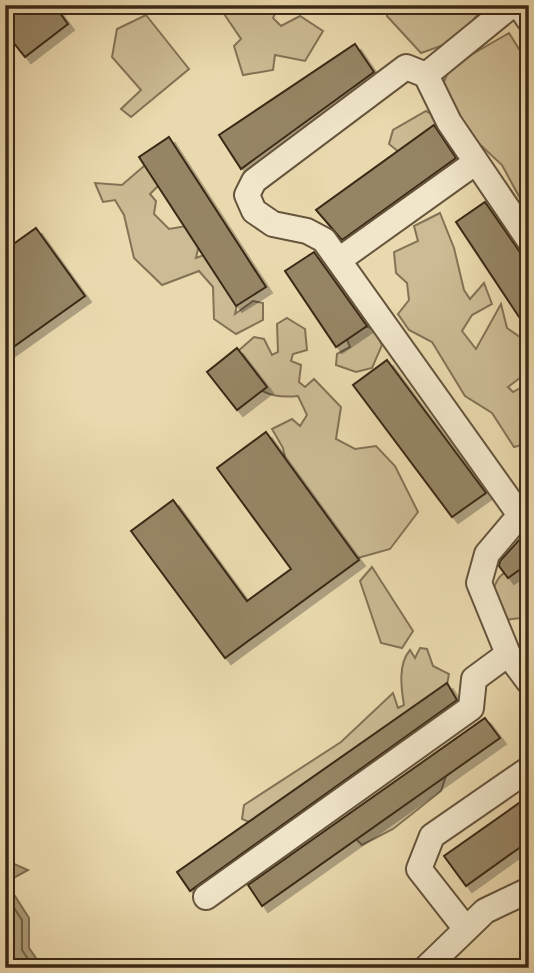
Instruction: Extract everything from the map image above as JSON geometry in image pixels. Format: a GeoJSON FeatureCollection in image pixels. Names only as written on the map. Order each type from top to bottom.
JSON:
{"type":"FeatureCollection","features":[{"type":"Feature","properties":{"kind":"street"},"geometry":{"type":"LineString","coordinates":[[426,75],[512,5]]}},
{"type":"Feature","properties":{"kind":"street"},"geometry":{"type":"LineString","coordinates":[[519,5],[529,20]]}},
{"type":"Feature","properties":{"kind":"street"},"geometry":{"type":"LineString","coordinates":[[529,240],[449,122],[426,75],[406,67],[254,181],[247,195],[254,211],[273,224],[307,231],[324,240],[524,512],[487,554],[479,583],[508,654],[529,682]]}},
{"type":"Feature","properties":{"kind":"street"},"geometry":{"type":"LineString","coordinates":[[339,260],[476,162]]}},
{"type":"Feature","properties":{"kind":"street"},"geometry":{"type":"LineString","coordinates":[[206,897],[471,708],[474,679],[508,654]]}},
{"type":"Feature","properties":{"kind":"street"},"geometry":{"type":"LineString","coordinates":[[466,929],[418,869],[432,836],[529,769]]}},
{"type":"Feature","properties":{"kind":"street"},"geometry":{"type":"LineString","coordinates":[[426,968],[485,911],[529,890]]}},
{"type":"Feature","properties":{"kind":"shaded area"},"geometry":{"type":"Polygon","coordinates":[[[218,5],[279,5],[273,18],[281,26],[300,16],[323,31],[305,61],[275,55],[273,70],[243,75],[234,46],[241,39],[218,5]]]}},
{"type":"Feature","properties":{"kind":"shaded area"},"geometry":{"type":"Polygon","coordinates":[[[387,5],[464,5],[480,12],[455,41],[421,53],[387,16],[387,5]]]}},
{"type":"Feature","properties":{"kind":"shaded area"},"geometry":{"type":"Polygon","coordinates":[[[146,15],[189,69],[131,117],[121,109],[141,90],[112,57],[117,29],[146,15]]]}},
{"type":"Feature","properties":{"kind":"shaded area"},"geometry":{"type":"Polygon","coordinates":[[[509,33],[529,65],[529,215],[502,165],[458,124],[441,89],[450,67],[509,33]]]}},
{"type":"Feature","properties":{"kind":"shaded area"},"geometry":{"type":"Polygon","coordinates":[[[426,111],[443,120],[436,138],[405,157],[389,144],[393,130],[426,111]]]}},
{"type":"Feature","properties":{"kind":"shaded area"},"geometry":{"type":"Polygon","coordinates":[[[151,160],[162,182],[150,194],[156,201],[154,214],[169,229],[192,225],[201,236],[196,258],[215,251],[243,279],[235,314],[253,301],[263,303],[263,320],[236,334],[214,319],[213,287],[199,271],[162,285],[134,258],[124,215],[115,200],[103,202],[95,183],[122,185],[151,160]]]}},
{"type":"Feature","properties":{"kind":"shaded area"},"geometry":{"type":"Polygon","coordinates":[[[440,213],[454,248],[464,290],[470,299],[484,283],[492,304],[472,315],[462,331],[476,349],[501,304],[507,328],[527,342],[524,353],[529,358],[529,371],[508,387],[513,392],[529,383],[529,443],[514,447],[492,413],[465,396],[432,342],[409,330],[398,314],[409,300],[407,283],[396,273],[394,252],[418,241],[414,226],[440,213]]]}},
{"type":"Feature","properties":{"kind":"shaded area"},"geometry":{"type":"Polygon","coordinates":[[[287,318],[305,329],[307,350],[293,354],[291,361],[301,365],[299,382],[305,387],[314,379],[341,407],[336,439],[355,449],[376,446],[395,466],[418,512],[390,549],[347,561],[288,472],[283,448],[272,429],[292,419],[300,426],[307,415],[298,396],[285,397],[266,393],[251,383],[229,359],[254,337],[264,339],[272,355],[278,352],[277,324],[287,318]]]}},
{"type":"Feature","properties":{"kind":"shaded area"},"geometry":{"type":"Polygon","coordinates":[[[362,325],[374,329],[382,345],[372,368],[356,372],[336,365],[337,354],[350,347],[345,335],[362,325]]]}},
{"type":"Feature","properties":{"kind":"shaded area"},"geometry":{"type":"Polygon","coordinates":[[[372,567],[413,631],[402,648],[381,643],[360,581],[372,567]]]}},
{"type":"Feature","properties":{"kind":"shaded area"},"geometry":{"type":"Polygon","coordinates":[[[529,568],[526,575],[529,575],[529,617],[504,620],[490,602],[495,585],[506,572],[529,568]]]}},
{"type":"Feature","properties":{"kind":"shaded area"},"geometry":{"type":"Polygon","coordinates":[[[420,648],[427,649],[433,666],[449,674],[446,690],[258,826],[242,819],[244,805],[341,742],[393,693],[398,708],[404,705],[402,669],[410,650],[415,658],[420,648]]]}},
{"type":"Feature","properties":{"kind":"shaded area"},"geometry":{"type":"Polygon","coordinates":[[[448,770],[441,791],[393,829],[362,845],[352,835],[448,770]]]}},
{"type":"Feature","properties":{"kind":"water"},"geometry":{"type":"Polygon","coordinates":[[[5,860],[28,870],[6,882],[29,918],[29,948],[43,968],[5,968],[5,860]]]}},
{"type":"Feature","properties":{"kind":"building"},"geometry":{"type":"Polygon","coordinates":[[[5,5],[54,5],[68,24],[25,57],[5,32],[5,5]]]}},
{"type":"Feature","properties":{"kind":"building"},"geometry":{"type":"Polygon","coordinates":[[[355,44],[374,72],[241,169],[219,135],[355,44]]]}},
{"type":"Feature","properties":{"kind":"building"},"geometry":{"type":"Polygon","coordinates":[[[434,125],[456,158],[342,240],[316,210],[434,125]]]}},
{"type":"Feature","properties":{"kind":"building"},"geometry":{"type":"Polygon","coordinates":[[[169,137],[266,287],[236,306],[139,157],[169,137]]]}},
{"type":"Feature","properties":{"kind":"building"},"geometry":{"type":"Polygon","coordinates":[[[485,202],[529,265],[529,332],[456,222],[485,202]]]}},
{"type":"Feature","properties":{"kind":"building"},"geometry":{"type":"Polygon","coordinates":[[[36,228],[85,296],[5,353],[5,250],[36,228]]]}},
{"type":"Feature","properties":{"kind":"building"},"geometry":{"type":"Polygon","coordinates":[[[314,252],[367,326],[336,347],[285,271],[314,252]]]}},
{"type":"Feature","properties":{"kind":"building"},"geometry":{"type":"Polygon","coordinates":[[[237,348],[267,387],[237,410],[207,372],[237,348]]]}},
{"type":"Feature","properties":{"kind":"building"},"geometry":{"type":"Polygon","coordinates":[[[387,360],[486,493],[452,517],[353,385],[387,360]]]}},
{"type":"Feature","properties":{"kind":"building"},"geometry":{"type":"Polygon","coordinates":[[[266,432],[359,560],[225,658],[131,531],[173,500],[247,601],[291,569],[217,468],[266,432]]]}},
{"type":"Feature","properties":{"kind":"building"},"geometry":{"type":"Polygon","coordinates":[[[529,529],[529,563],[508,578],[499,566],[500,561],[529,529]]]}},
{"type":"Feature","properties":{"kind":"building"},"geometry":{"type":"Polygon","coordinates":[[[447,683],[457,700],[190,891],[177,872],[447,683]]]}},
{"type":"Feature","properties":{"kind":"building"},"geometry":{"type":"Polygon","coordinates":[[[485,718],[500,738],[262,906],[248,885],[485,718]]]}},
{"type":"Feature","properties":{"kind":"building"},"geometry":{"type":"Polygon","coordinates":[[[529,796],[529,841],[466,886],[444,856],[529,796]]]}}]}
